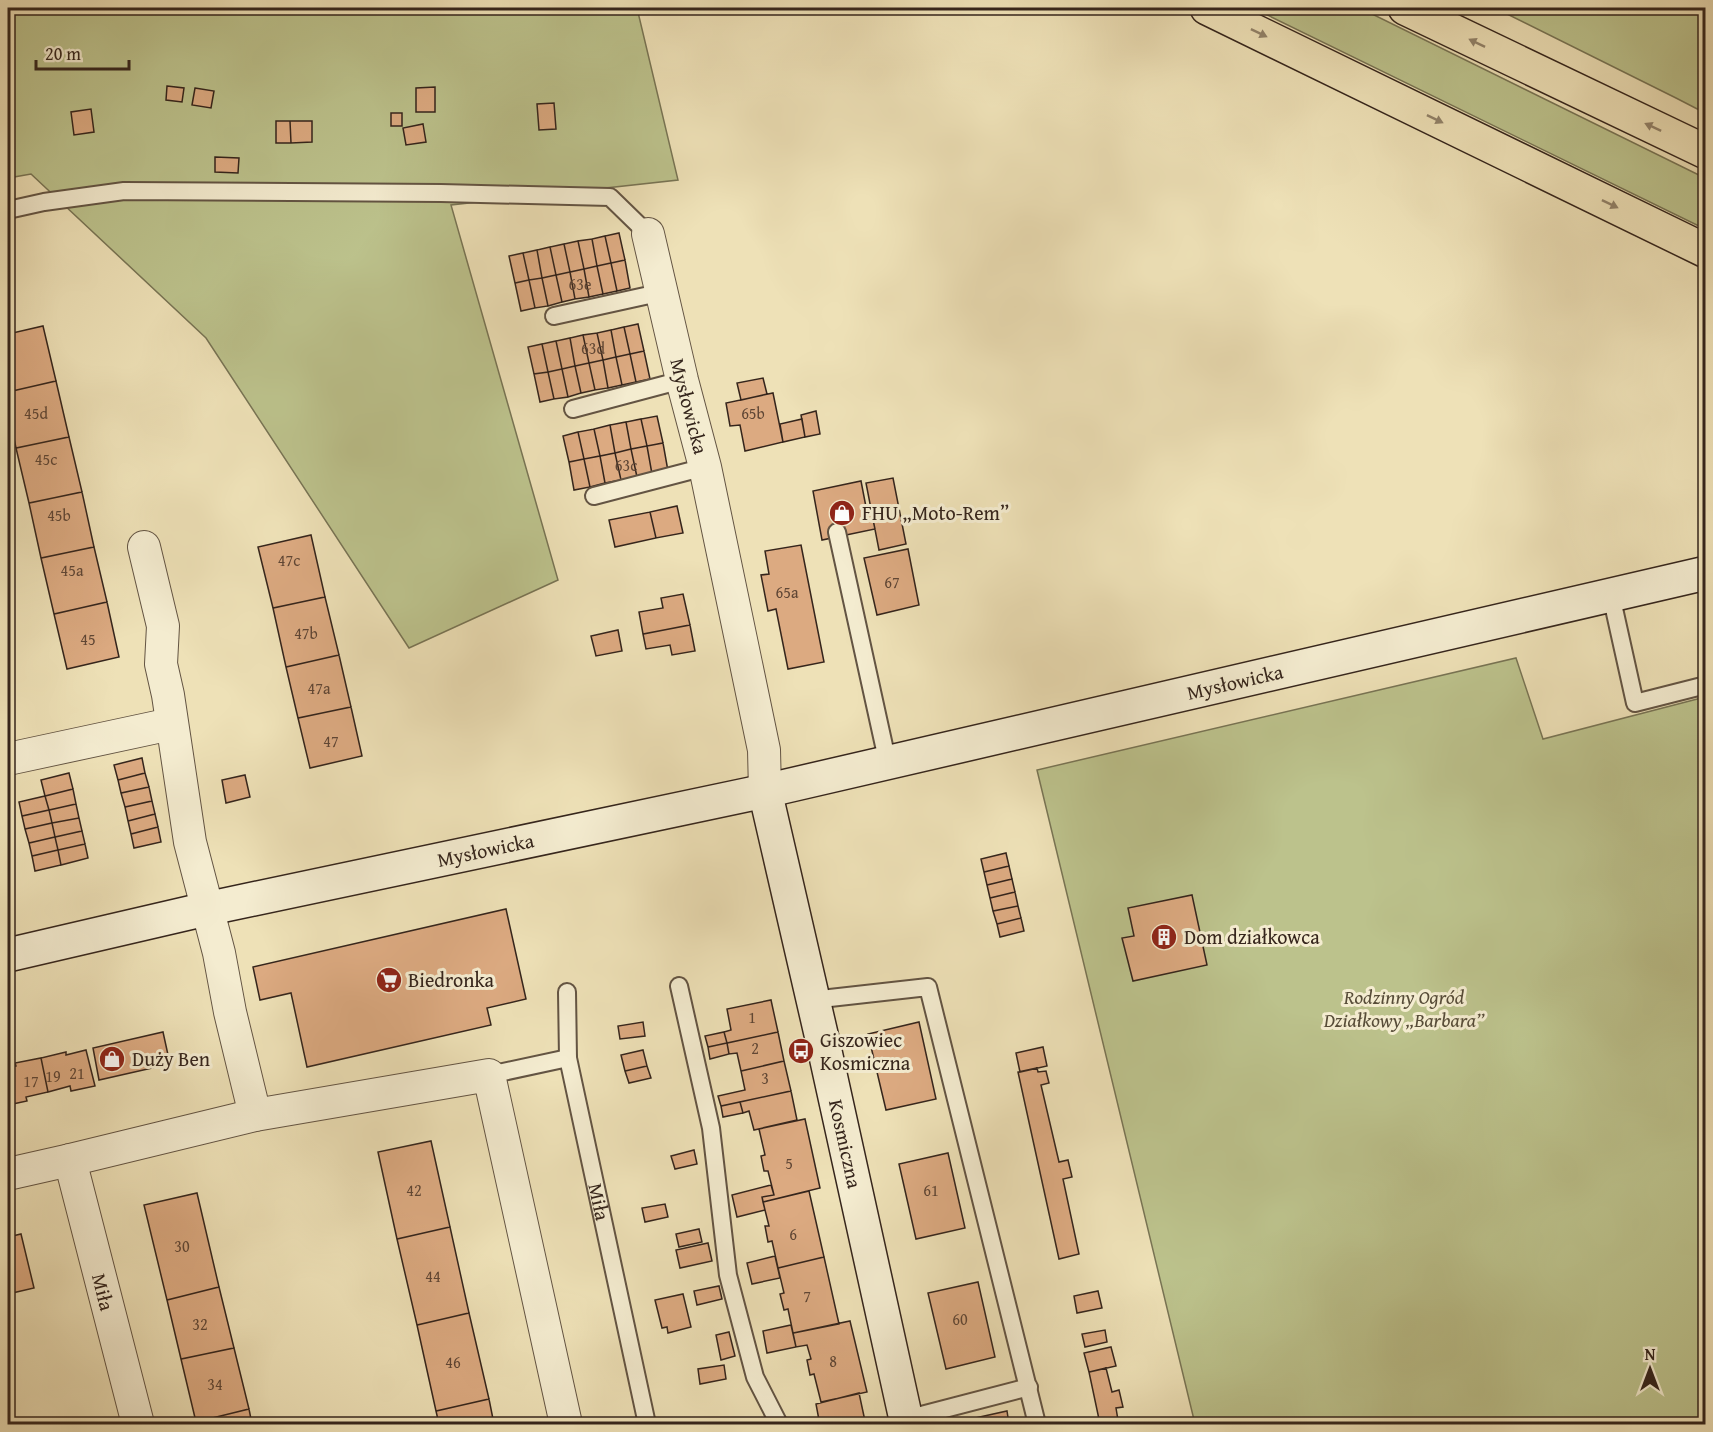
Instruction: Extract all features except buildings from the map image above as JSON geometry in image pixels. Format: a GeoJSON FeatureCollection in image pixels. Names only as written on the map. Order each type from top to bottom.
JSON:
{"type":"FeatureCollection","features":[{"type":"Feature","properties":{"kind":"highway"},"geometry":{"type":"LineString","coordinates":[[1207,8],[1706,251]]}},
{"type":"Feature","properties":{"kind":"highway"},"geometry":{"type":"LineString","coordinates":[[1405,8],[1706,152]]}},
{"type":"Feature","properties":{"kind":"street","name":"Mysłowicka"},"geometry":{"type":"LineString","coordinates":[[648,234],[705,468],[764,750],[765,791]]}},
{"type":"Feature","properties":{"kind":"street"},"geometry":{"type":"LineString","coordinates":[[144,547],[163,626],[162,664],[189,842],[219,953],[230,1012],[255,1115]]}},
{"type":"Feature","properties":{"kind":"street","name":"Mysłowicka"},"geometry":{"type":"LineString","coordinates":[[8,955],[206,909],[888,764],[1706,573]]}},
{"type":"Feature","properties":{"kind":"street"},"geometry":{"type":"LineString","coordinates":[[8,759],[171,724]]}},
{"type":"Feature","properties":{"kind":"street","name":"Kosmiczna"},"geometry":{"type":"LineString","coordinates":[[765,791],[826,1055],[906,1422]]}},
{"type":"Feature","properties":{"kind":"street"},"geometry":{"type":"LineString","coordinates":[[8,1174],[255,1115],[489,1075],[566,1425]]}},
{"type":"Feature","properties":{"kind":"street","name":"Miła"},"geometry":{"type":"LineString","coordinates":[[70,1160],[138,1425]]}},
{"type":"Feature","properties":{"kind":"lane"},"geometry":{"type":"LineString","coordinates":[[8,210],[44,202],[124,191],[441,193],[610,197],[648,234]]}},
{"type":"Feature","properties":{"kind":"lane"},"geometry":{"type":"LineString","coordinates":[[554,316],[663,292]]}},
{"type":"Feature","properties":{"kind":"lane"},"geometry":{"type":"LineString","coordinates":[[573,409],[682,380]]}},
{"type":"Feature","properties":{"kind":"lane"},"geometry":{"type":"LineString","coordinates":[[594,496],[705,468]]}},
{"type":"Feature","properties":{"kind":"lane"},"geometry":{"type":"LineString","coordinates":[[837,532],[888,764]]}},
{"type":"Feature","properties":{"kind":"lane"},"geometry":{"type":"LineString","coordinates":[[1611,595],[1629,701],[1706,685]]}},
{"type":"Feature","properties":{"kind":"lane"},"geometry":{"type":"LineString","coordinates":[[679,986],[711,1128],[728,1275],[755,1377],[779,1425]]}},
{"type":"Feature","properties":{"kind":"lane"},"geometry":{"type":"LineString","coordinates":[[812,1000],[928,987],[1037,1425]]}},
{"type":"Feature","properties":{"kind":"lane","name":"Miła"},"geometry":{"type":"LineString","coordinates":[[567,992],[568,1058],[647,1425]]}},
{"type":"Feature","properties":{"kind":"lane"},"geometry":{"type":"LineString","coordinates":[[489,1075],[568,1058]]}},
{"type":"Feature","properties":{"kind":"lane"},"geometry":{"type":"LineString","coordinates":[[906,1422],[1029,1387]]}},
{"type":"Feature","properties":{"kind":"green space"},"geometry":{"type":"Polygon","coordinates":[[[8,8],[637,8],[678,180],[451,205],[558,580],[409,648],[206,338],[31,174],[8,178],[8,8]]]}},
{"type":"Feature","properties":{"kind":"green space"},"geometry":{"type":"Polygon","coordinates":[[[1253,8],[1360,8],[1705,178],[1705,229],[1253,8]]]}},
{"type":"Feature","properties":{"kind":"green space"},"geometry":{"type":"Polygon","coordinates":[[[1495,8],[1705,8],[1705,113],[1676,98],[1495,8]]]}},
{"type":"Feature","properties":{"kind":"green space","name":"Rodzinny Ogród Działkowy „Barbara”"},"geometry":{"type":"Polygon","coordinates":[[[1516,658],[1543,739],[1705,697],[1705,1424],[1195,1424],[1037,770],[1516,658]]]}},
{"type":"Feature","properties":{"kind":"place","name":"FHU „Moto-Rem”"},"geometry":{"type":"Point","coordinates":[842,513]}},
{"type":"Feature","properties":{"kind":"place","name":"Dom działkowca"},"geometry":{"type":"Point","coordinates":[1164,937]}},
{"type":"Feature","properties":{"kind":"place","name":"Biedronka"},"geometry":{"type":"Point","coordinates":[389,980]}},
{"type":"Feature","properties":{"kind":"place","name":"Giszowiec Kosmiczna"},"geometry":{"type":"Point","coordinates":[801,1051]}},
{"type":"Feature","properties":{"kind":"place","name":"Duży Ben"},"geometry":{"type":"Point","coordinates":[112,1059]}}]}
